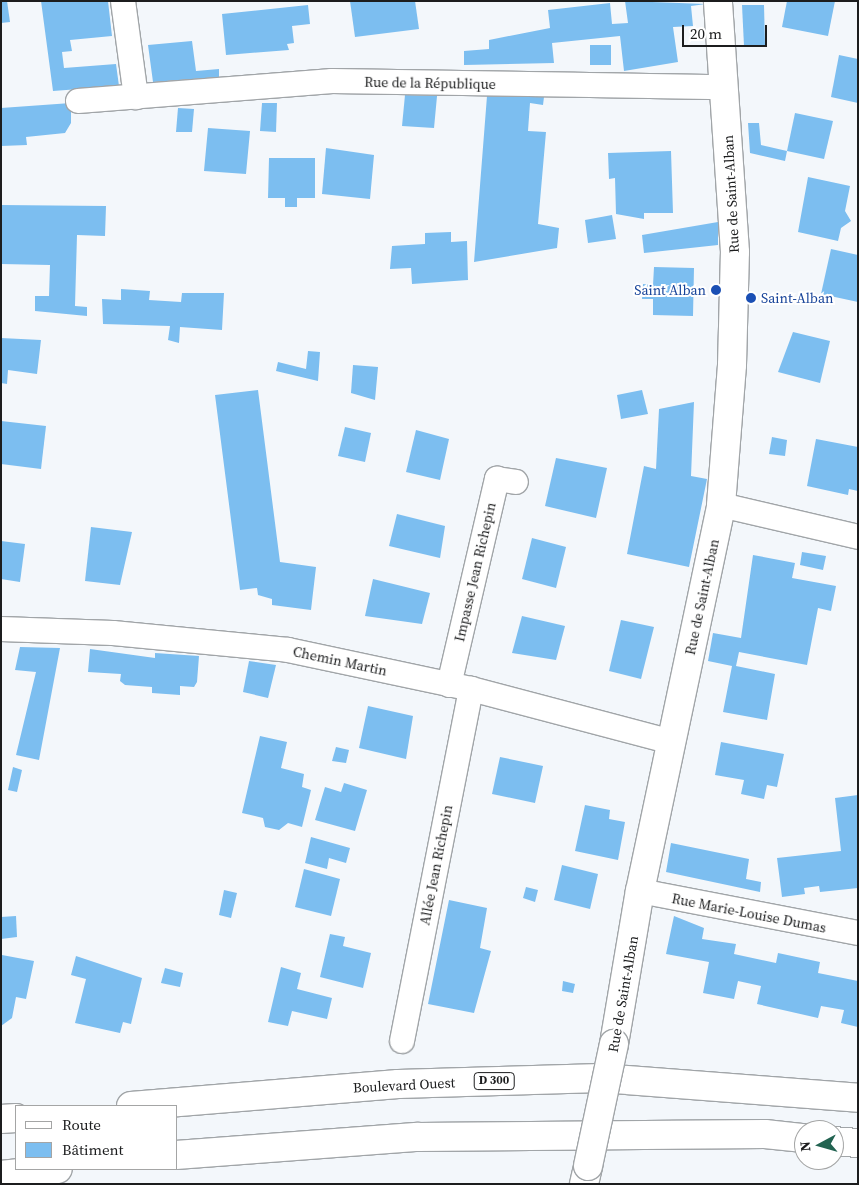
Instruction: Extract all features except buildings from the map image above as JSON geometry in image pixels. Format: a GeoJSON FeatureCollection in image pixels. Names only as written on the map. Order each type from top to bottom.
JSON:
{"type":"FeatureCollection","features":[{"type":"Feature","properties":{"kind":"main road","name":"Rue de Saint-Alban"},"geometry":{"type":"LineString","coordinates":[[586,1175],[614,1044],[640,891],[721,505],[732,365],[735,252],[718,1]]}},
{"type":"Feature","properties":{"kind":"main road","name":"Boulevard Ouest"},"geometry":{"type":"LineString","coordinates":[[143,1105],[398,1084],[601,1078],[858,1098]]}},
{"type":"Feature","properties":{"kind":"main road"},"geometry":{"type":"LineString","coordinates":[[1,1119],[15,1118]]}},
{"type":"Feature","properties":{"kind":"main road"},"geometry":{"type":"LineString","coordinates":[[178,1155],[418,1137],[765,1134],[794,1137]]}},
{"type":"Feature","properties":{"kind":"main road"},"geometry":{"type":"LineString","coordinates":[[844,1142],[858,1143]]}},
{"type":"Feature","properties":{"kind":"main road"},"geometry":{"type":"LineString","coordinates":[[1,1175],[48,1170]]}},
{"type":"Feature","properties":{"kind":"street"},"geometry":{"type":"LineString","coordinates":[[123,1],[136,97]]}},
{"type":"Feature","properties":{"kind":"street","name":"Rue de la République"},"geometry":{"type":"LineString","coordinates":[[78,101],[332,81],[724,87]]}},
{"type":"Feature","properties":{"kind":"street","name":"Impasse Jean Richepin"},"geometry":{"type":"LineString","coordinates":[[460,687],[497,479],[516,482]]}},
{"type":"Feature","properties":{"kind":"street"},"geometry":{"type":"LineString","coordinates":[[721,505],[858,537]]}},
{"type":"Feature","properties":{"kind":"street","name":"Chemin Martin"},"geometry":{"type":"LineString","coordinates":[[1,629],[113,633],[288,650],[460,687],[671,742]]}},
{"type":"Feature","properties":{"kind":"street","name":"Allée Jean Richepin"},"geometry":{"type":"LineString","coordinates":[[402,1041],[460,687]]}},
{"type":"Feature","properties":{"kind":"street","name":"Rue Marie-Louise Dumas"},"geometry":{"type":"LineString","coordinates":[[640,891],[858,933]]}},
{"type":"Feature","properties":{"kind":"place","name":"Saint Alban"},"geometry":{"type":"Point","coordinates":[716,290]}},
{"type":"Feature","properties":{"kind":"place","name":"Saint-Alban"},"geometry":{"type":"Point","coordinates":[751,298]}}]}
